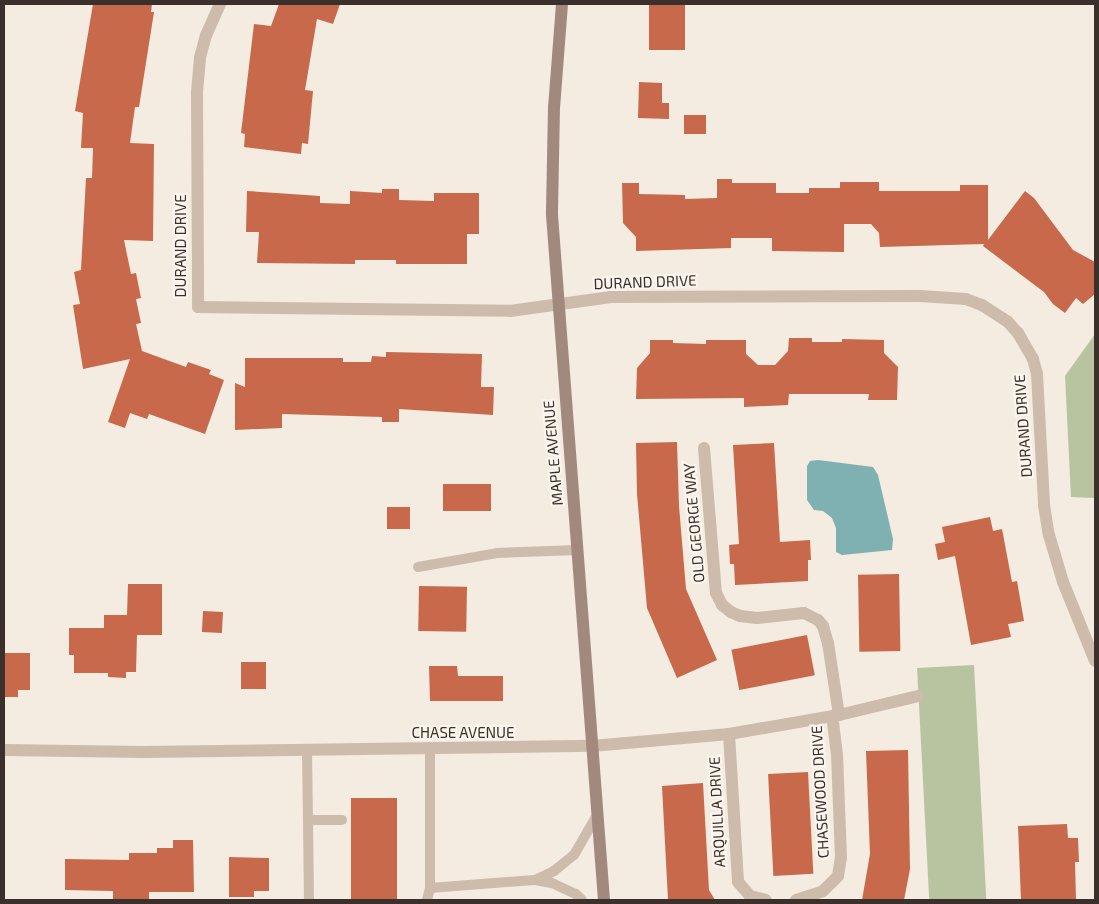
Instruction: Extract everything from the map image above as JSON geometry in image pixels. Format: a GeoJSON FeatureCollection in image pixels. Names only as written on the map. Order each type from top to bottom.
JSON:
{"type":"FeatureCollection","features":[{"type":"Feature","properties":{"kind":"main road","name":"MAPLE AVENUE"},"geometry":{"type":"LineString","coordinates":[[562,4],[552,163],[558,304],[604,900]]}},
{"type":"Feature","properties":{"kind":"street","name":"DURAND DRIVE"},"geometry":{"type":"LineString","coordinates":[[220,4],[206,35],[200,58],[197,92],[198,307],[510,311],[611,297],[920,296],[966,300],[994,312],[1018,333],[1033,358],[1037,374],[1044,505],[1048,535],[1063,582],[1094,653]]}},
{"type":"Feature","properties":{"kind":"street","name":"OLD GEORGE WAY"},"geometry":{"type":"LineString","coordinates":[[704,448],[716,593],[722,605],[740,616],[758,618],[799,613],[812,616],[818,620],[823,626],[828,643],[836,715]]}},
{"type":"Feature","properties":{"kind":"street","name":"CHASE AVENUE"},"geometry":{"type":"LineString","coordinates":[[4,750],[430,750],[592,746],[729,734],[836,715],[918,696]]}},
{"type":"Feature","properties":{"kind":"street","name":"CHASEWOOD DRIVE"},"geometry":{"type":"LineString","coordinates":[[796,900],[813,896],[823,891],[838,876],[841,858],[836,715]]}},
{"type":"Feature","properties":{"kind":"street","name":"ARQUILLA DRIVE"},"geometry":{"type":"LineString","coordinates":[[729,734],[738,882],[750,896],[766,900]]}},
{"type":"Feature","properties":{"kind":"lane"},"geometry":{"type":"LineString","coordinates":[[418,568],[497,553],[578,550]]}},
{"type":"Feature","properties":{"kind":"lane"},"geometry":{"type":"LineString","coordinates":[[307,750],[309,900]]}},
{"type":"Feature","properties":{"kind":"lane"},"geometry":{"type":"LineString","coordinates":[[427,900],[430,888],[430,750]]}},
{"type":"Feature","properties":{"kind":"lane"},"geometry":{"type":"LineString","coordinates":[[535,880],[554,871],[574,855],[597,815]]}},
{"type":"Feature","properties":{"kind":"lane"},"geometry":{"type":"LineString","coordinates":[[308,820],[342,820]]}},
{"type":"Feature","properties":{"kind":"lane"},"geometry":{"type":"LineString","coordinates":[[430,888],[535,880],[552,884],[576,894],[582,900]]}},
{"type":"Feature","properties":{"kind":"green space"},"geometry":{"type":"Polygon","coordinates":[[[1095,334],[1095,498],[1071,497],[1065,376],[1095,334]]]}},
{"type":"Feature","properties":{"kind":"green space"},"geometry":{"type":"Polygon","coordinates":[[[974,665],[986,900],[929,900],[917,668],[974,665]]]}},
{"type":"Feature","properties":{"kind":"water"},"geometry":{"type":"Polygon","coordinates":[[[818,460],[873,467],[878,475],[893,539],[892,550],[842,555],[836,552],[836,528],[832,518],[823,511],[814,510],[807,500],[807,466],[810,461],[818,460]]]}},
{"type":"Feature","properties":{"kind":"building"},"geometry":{"type":"Polygon","coordinates":[[[93,4],[152,4],[151,12],[154,12],[139,107],[135,107],[130,143],[154,144],[153,241],[124,240],[131,274],[136,273],[141,298],[136,299],[141,323],[136,324],[142,351],[186,367],[188,362],[211,370],[209,374],[224,380],[205,434],[149,414],[147,419],[130,413],[125,428],[108,422],[130,359],[83,369],[73,305],[80,304],[74,272],[81,270],[86,178],[92,178],[93,148],[81,148],[83,113],[75,111],[93,4]]]}},
{"type":"Feature","properties":{"kind":"building"},"geometry":{"type":"Polygon","coordinates":[[[279,4],[340,4],[333,24],[317,19],[305,90],[313,91],[308,144],[302,143],[301,154],[244,147],[245,134],[241,133],[254,24],[271,26],[279,4]]]}},
{"type":"Feature","properties":{"kind":"building"},"geometry":{"type":"Polygon","coordinates":[[[649,4],[685,4],[685,50],[649,50],[649,4]]]}},
{"type":"Feature","properties":{"kind":"building"},"geometry":{"type":"Polygon","coordinates":[[[639,82],[662,83],[662,103],[669,103],[669,119],[638,118],[639,82]]]}},
{"type":"Feature","properties":{"kind":"building"},"geometry":{"type":"Polygon","coordinates":[[[684,115],[706,115],[706,134],[684,134],[684,115]]]}},
{"type":"Feature","properties":{"kind":"building"},"geometry":{"type":"Polygon","coordinates":[[[717,179],[732,179],[732,183],[776,183],[776,193],[809,193],[809,188],[840,188],[840,182],[879,182],[879,191],[960,191],[960,185],[988,185],[988,240],[1025,191],[1034,198],[1073,250],[1095,262],[1095,294],[1083,304],[1076,298],[1065,313],[1053,304],[1044,292],[983,246],[984,244],[880,247],[879,233],[871,224],[844,224],[844,252],[772,251],[772,238],[731,238],[731,248],[636,251],[636,237],[623,223],[622,183],[639,183],[639,194],[685,195],[685,199],[717,198],[717,179]]]}},
{"type":"Feature","properties":{"kind":"building"},"geometry":{"type":"Polygon","coordinates":[[[382,189],[399,189],[399,200],[434,201],[434,193],[479,193],[479,234],[467,234],[467,264],[396,264],[396,260],[355,260],[355,264],[257,263],[259,232],[246,232],[247,191],[320,196],[320,203],[350,204],[350,191],[382,193],[382,189]]]}},
{"type":"Feature","properties":{"kind":"building"},"geometry":{"type":"Polygon","coordinates":[[[789,338],[812,338],[812,342],[842,342],[842,339],[884,340],[884,353],[898,367],[897,400],[868,400],[869,394],[789,394],[788,405],[744,407],[744,398],[636,399],[637,368],[650,353],[650,340],[673,340],[673,343],[706,344],[706,340],[746,340],[746,354],[758,365],[775,365],[788,351],[789,338]]]}},
{"type":"Feature","properties":{"kind":"building"},"geometry":{"type":"Polygon","coordinates":[[[386,352],[482,354],[481,387],[494,387],[493,415],[399,409],[399,422],[382,422],[382,417],[282,414],[282,428],[235,430],[235,383],[245,387],[245,358],[343,358],[343,362],[371,362],[372,356],[386,357],[386,352]]]}},
{"type":"Feature","properties":{"kind":"building"},"geometry":{"type":"Polygon","coordinates":[[[677,442],[679,506],[686,589],[717,660],[677,678],[647,608],[637,494],[636,443],[677,442]]]}},
{"type":"Feature","properties":{"kind":"building"},"geometry":{"type":"Polygon","coordinates":[[[774,443],[780,542],[810,540],[811,560],[808,560],[808,581],[735,585],[734,564],[730,564],[729,545],[739,544],[733,445],[774,443]]]}},
{"type":"Feature","properties":{"kind":"building"},"geometry":{"type":"Polygon","coordinates":[[[443,484],[491,484],[491,511],[443,511],[443,484]]]}},
{"type":"Feature","properties":{"kind":"building"},"geometry":{"type":"Polygon","coordinates":[[[387,507],[410,507],[410,529],[387,529],[387,507]]]}},
{"type":"Feature","properties":{"kind":"building"},"geometry":{"type":"Polygon","coordinates":[[[990,517],[993,531],[1002,529],[1012,582],[1017,581],[1024,621],[1008,624],[1011,637],[971,645],[955,556],[938,560],[935,544],[945,542],[942,527],[990,517]]]}},
{"type":"Feature","properties":{"kind":"building"},"geometry":{"type":"Polygon","coordinates":[[[899,574],[900,651],[859,652],[858,575],[899,574]]]}},
{"type":"Feature","properties":{"kind":"building"},"geometry":{"type":"Polygon","coordinates":[[[128,584],[162,584],[162,635],[137,635],[136,672],[126,672],[126,678],[108,677],[108,673],[74,673],[74,655],[69,655],[69,628],[104,628],[104,615],[127,615],[128,584]]]}},
{"type":"Feature","properties":{"kind":"building"},"geometry":{"type":"Polygon","coordinates":[[[419,586],[467,587],[466,632],[418,631],[419,586]]]}},
{"type":"Feature","properties":{"kind":"building"},"geometry":{"type":"Polygon","coordinates":[[[203,611],[223,612],[222,633],[202,632],[203,611]]]}},
{"type":"Feature","properties":{"kind":"building"},"geometry":{"type":"Polygon","coordinates":[[[807,635],[815,675],[739,690],[731,650],[807,635]]]}},
{"type":"Feature","properties":{"kind":"building"},"geometry":{"type":"Polygon","coordinates":[[[4,653],[30,653],[30,690],[18,690],[18,697],[4,697],[4,653]]]}},
{"type":"Feature","properties":{"kind":"building"},"geometry":{"type":"Polygon","coordinates":[[[241,662],[266,662],[266,689],[241,689],[241,662]]]}},
{"type":"Feature","properties":{"kind":"building"},"geometry":{"type":"Polygon","coordinates":[[[429,666],[457,666],[458,676],[503,676],[503,701],[430,701],[429,666]]]}},
{"type":"Feature","properties":{"kind":"building"},"geometry":{"type":"Polygon","coordinates":[[[908,750],[910,869],[904,900],[862,900],[870,854],[866,751],[908,750]]]}},
{"type":"Feature","properties":{"kind":"building"},"geometry":{"type":"Polygon","coordinates":[[[808,772],[813,874],[773,876],[768,774],[808,772]]]}},
{"type":"Feature","properties":{"kind":"building"},"geometry":{"type":"Polygon","coordinates":[[[703,783],[709,890],[715,900],[668,900],[662,786],[703,783]]]}},
{"type":"Feature","properties":{"kind":"building"},"geometry":{"type":"Polygon","coordinates":[[[351,798],[397,798],[397,900],[351,900],[351,798]]]}},
{"type":"Feature","properties":{"kind":"building"},"geometry":{"type":"Polygon","coordinates":[[[1067,824],[1068,838],[1078,838],[1079,862],[1075,862],[1076,900],[1021,900],[1018,826],[1067,824]]]}},
{"type":"Feature","properties":{"kind":"building"},"geometry":{"type":"Polygon","coordinates":[[[173,840],[193,840],[194,892],[149,892],[149,900],[113,900],[113,891],[65,890],[65,859],[129,860],[129,853],[157,853],[157,848],[173,848],[173,840]]]}},
{"type":"Feature","properties":{"kind":"building"},"geometry":{"type":"Polygon","coordinates":[[[229,857],[269,858],[269,891],[254,891],[254,897],[229,897],[229,857]]]}}]}
